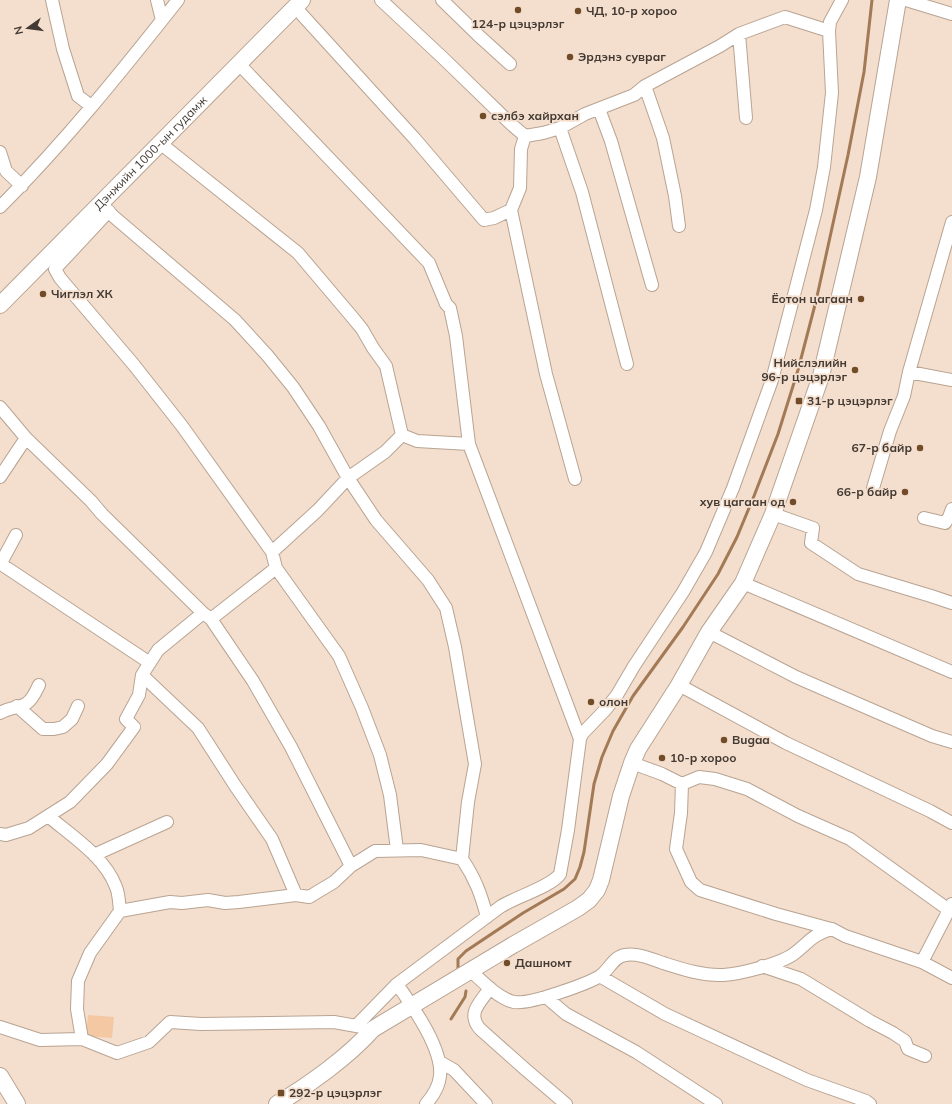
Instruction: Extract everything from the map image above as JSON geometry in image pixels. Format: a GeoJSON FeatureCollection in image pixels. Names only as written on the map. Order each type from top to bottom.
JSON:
{"type":"FeatureCollection","features":[{"type":"Feature","properties":{"kind":"street"},"geometry":{"type":"LineString","coordinates":[[52,0],[63,49],[78,96],[91,106]]}},
{"type":"Feature","properties":{"kind":"street"},"geometry":{"type":"LineString","coordinates":[[157,0],[162,20]]}},
{"type":"Feature","properties":{"kind":"street"},"geometry":{"type":"LineString","coordinates":[[0,207],[22,186],[91,106],[178,0]]}},
{"type":"Feature","properties":{"kind":"street"},"geometry":{"type":"LineString","coordinates":[[380,0],[444,58],[525,136],[544,133],[560,128],[585,114],[634,94],[645,86],[720,46],[739,34],[784,17],[828,31]]}},
{"type":"Feature","properties":{"kind":"street"},"geometry":{"type":"LineString","coordinates":[[442,0],[510,64]]}},
{"type":"Feature","properties":{"kind":"street"},"geometry":{"type":"LineString","coordinates":[[356,1026],[397,984],[508,902],[549,883],[560,874],[582,734],[606,709],[617,694],[683,592],[706,552],[734,488],[772,380],[816,210],[824,168],[832,99],[828,31],[830,22],[842,0]]}},
{"type":"Feature","properties":{"kind":"street"},"geometry":{"type":"LineString","coordinates":[[277,1104],[297,1092],[360,1044],[374,1029],[470,970],[578,908],[589,900],[597,890],[601,880],[621,796],[632,762],[638,749],[679,685],[709,632],[743,583],[773,514],[821,376],[868,177],[898,0]]}},
{"type":"Feature","properties":{"kind":"street"},"geometry":{"type":"LineString","coordinates":[[906,0],[952,14]]}},
{"type":"Feature","properties":{"kind":"street"},"geometry":{"type":"LineString","coordinates":[[298,4],[484,220],[494,218],[511,210]]}},
{"type":"Feature","properties":{"kind":"street","name":"Дэнжийн 1000-ын гудамж"},"geometry":{"type":"LineString","coordinates":[[0,305],[105,207],[160,143],[298,4]]}},
{"type":"Feature","properties":{"kind":"street"},"geometry":{"type":"LineString","coordinates":[[739,34],[746,118]]}},
{"type":"Feature","properties":{"kind":"street"},"geometry":{"type":"LineString","coordinates":[[239,64],[430,263],[446,304],[450,308],[456,336],[469,444],[580,739]]}},
{"type":"Feature","properties":{"kind":"street"},"geometry":{"type":"LineString","coordinates":[[645,86],[663,138],[675,196],[679,226]]}},
{"type":"Feature","properties":{"kind":"street"},"geometry":{"type":"LineString","coordinates":[[599,109],[611,140],[652,285]]}},
{"type":"Feature","properties":{"kind":"street"},"geometry":{"type":"LineString","coordinates":[[560,128],[582,192],[626,364]]}},
{"type":"Feature","properties":{"kind":"street"},"geometry":{"type":"LineString","coordinates":[[525,136],[521,149],[520,188],[511,210],[546,374],[575,479]]}},
{"type":"Feature","properties":{"kind":"street"},"geometry":{"type":"LineString","coordinates":[[160,143],[298,253],[358,324],[386,366],[402,435]]}},
{"type":"Feature","properties":{"kind":"street"},"geometry":{"type":"LineString","coordinates":[[0,152],[6,171],[22,186]]}},
{"type":"Feature","properties":{"kind":"street"},"geometry":{"type":"LineString","coordinates":[[397,850],[390,794],[380,755],[362,708],[339,656],[276,568],[272,552],[182,426],[134,365],[60,278],[55,269],[105,207],[235,320],[267,355],[294,387],[320,426],[348,478],[376,520],[428,580],[446,608],[475,764],[468,802],[462,859],[477,884],[487,917]]}},
{"type":"Feature","properties":{"kind":"street"},"geometry":{"type":"LineString","coordinates":[[873,488],[890,431],[904,396],[909,372],[952,222]]}},
{"type":"Feature","properties":{"kind":"street"},"geometry":{"type":"LineString","coordinates":[[909,372],[952,380]]}},
{"type":"Feature","properties":{"kind":"street"},"geometry":{"type":"LineString","coordinates":[[0,407],[26,438],[207,616],[253,681],[304,771],[351,866]]}},
{"type":"Feature","properties":{"kind":"street"},"geometry":{"type":"LineString","coordinates":[[402,435],[417,441],[469,444]]}},
{"type":"Feature","properties":{"kind":"street"},"geometry":{"type":"LineString","coordinates":[[272,552],[318,510],[348,478],[385,452],[402,435]]}},
{"type":"Feature","properties":{"kind":"street"},"geometry":{"type":"LineString","coordinates":[[0,477],[26,438]]}},
{"type":"Feature","properties":{"kind":"street"},"geometry":{"type":"LineString","coordinates":[[924,518],[945,523],[952,509]]}},
{"type":"Feature","properties":{"kind":"street"},"geometry":{"type":"LineString","coordinates":[[773,514],[813,528],[811,543],[858,574],[931,596],[952,604]]}},
{"type":"Feature","properties":{"kind":"street"},"geometry":{"type":"LineString","coordinates":[[16,535],[2,562],[4,566],[150,663]]}},
{"type":"Feature","properties":{"kind":"street"},"geometry":{"type":"LineString","coordinates":[[0,834],[6,835],[17,833],[29,828],[70,802],[107,764],[134,727],[126,719],[139,695],[142,674],[158,650],[276,568]]}},
{"type":"Feature","properties":{"kind":"street"},"geometry":{"type":"LineString","coordinates":[[743,583],[952,672]]}},
{"type":"Feature","properties":{"kind":"street"},"geometry":{"type":"LineString","coordinates":[[709,632],[796,677],[932,736],[952,742]]}},
{"type":"Feature","properties":{"kind":"street"},"geometry":{"type":"LineString","coordinates":[[142,674],[198,728],[236,787],[272,838],[296,895]]}},
{"type":"Feature","properties":{"kind":"street"},"geometry":{"type":"LineString","coordinates":[[0,713],[6,709],[26,704],[35,694],[39,685]]}},
{"type":"Feature","properties":{"kind":"street"},"geometry":{"type":"LineString","coordinates":[[679,685],[786,743],[930,811],[952,823]]}},
{"type":"Feature","properties":{"kind":"street"},"geometry":{"type":"LineString","coordinates":[[17,706],[43,728],[54,729],[63,727],[72,719],[78,706]]}},
{"type":"Feature","properties":{"kind":"street"},"geometry":{"type":"LineString","coordinates":[[632,762],[682,784],[699,777],[716,779],[747,789],[798,816],[850,839],[951,907],[922,962]]}},
{"type":"Feature","properties":{"kind":"street"},"geometry":{"type":"LineString","coordinates":[[682,784],[681,813],[676,849],[691,882],[700,890],[776,914],[832,929],[842,935],[922,962],[952,978]]}},
{"type":"Feature","properties":{"kind":"street"},"geometry":{"type":"LineString","coordinates":[[48,816],[105,866],[116,887],[120,911]]}},
{"type":"Feature","properties":{"kind":"street"},"geometry":{"type":"LineString","coordinates":[[94,855],[168,822]]}},
{"type":"Feature","properties":{"kind":"street"},"geometry":{"type":"LineString","coordinates":[[82,1039],[77,1009],[78,981],[90,953],[120,911],[170,902],[182,903],[208,900],[225,903],[296,895],[309,897],[334,882],[351,866],[375,851],[421,850],[462,859]]}},
{"type":"Feature","properties":{"kind":"street"},"geometry":{"type":"LineString","coordinates":[[470,970],[490,988],[506,999],[515,1002],[526,1002],[546,997],[582,984],[601,975],[616,958],[626,955],[639,956],[702,973],[722,975],[740,972],[786,959],[814,936],[832,929]]}},
{"type":"Feature","properties":{"kind":"street"},"geometry":{"type":"LineString","coordinates":[[762,966],[801,979],[870,1021],[893,1033],[905,1041],[908,1048],[924,1056]]}},
{"type":"Feature","properties":{"kind":"street"},"geometry":{"type":"LineString","coordinates":[[601,975],[603,978],[665,1014],[807,1080],[866,1101],[870,1104]]}},
{"type":"Feature","properties":{"kind":"street"},"geometry":{"type":"LineString","coordinates":[[397,984],[412,1006],[433,1044],[440,1062],[439,1082],[435,1092],[426,1104]]}},
{"type":"Feature","properties":{"kind":"street"},"geometry":{"type":"LineString","coordinates":[[490,988],[474,1012],[475,1023],[566,1104]]}},
{"type":"Feature","properties":{"kind":"street"},"geometry":{"type":"LineString","coordinates":[[546,997],[566,1014],[636,1052],[716,1104]]}},
{"type":"Feature","properties":{"kind":"street"},"geometry":{"type":"LineString","coordinates":[[0,1027],[40,1040],[82,1039],[117,1053],[149,1042],[170,1022],[201,1024],[334,1022],[374,1029]]}},
{"type":"Feature","properties":{"kind":"street"},"geometry":{"type":"LineString","coordinates":[[440,1062],[454,1070],[486,1104]]}},
{"type":"Feature","properties":{"kind":"street"},"geometry":{"type":"LineString","coordinates":[[0,1076],[17,1104]]}},
{"type":"Feature","properties":{"kind":"shaded area"},"geometry":{"type":"Polygon","coordinates":[[[88,1015],[114,1017],[112,1038],[86,1036],[88,1015]]]}},
{"type":"Feature","properties":{"kind":"waterway"},"geometry":{"type":"LineString","coordinates":[[458,968],[458,959],[466,951],[523,913],[564,889],[575,879],[584,852],[594,784],[602,757],[613,731],[633,696],[683,627],[718,574],[737,537],[778,434],[798,370],[816,301],[848,155],[864,72],[872,0]]}},
{"type":"Feature","properties":{"kind":"waterway"},"geometry":{"type":"LineString","coordinates":[[451,1019],[465,997],[466,991]]}},
{"type":"Feature","properties":{"kind":"place","name":"124-р цэцэрлэг"},"geometry":{"type":"Point","coordinates":[518,10]}},
{"type":"Feature","properties":{"kind":"place","name":"ЧД, 10-р хороо"},"geometry":{"type":"Point","coordinates":[578,11]}},
{"type":"Feature","properties":{"kind":"place","name":"Эрдэнэ сувраг"},"geometry":{"type":"Point","coordinates":[570,57]}},
{"type":"Feature","properties":{"kind":"place","name":"сэлбэ хайрхан"},"geometry":{"type":"Point","coordinates":[483,116]}},
{"type":"Feature","properties":{"kind":"place","name":"Чиглэл ХК"},"geometry":{"type":"Point","coordinates":[43,294]}},
{"type":"Feature","properties":{"kind":"place","name":"Ёотон цагаан"},"geometry":{"type":"Point","coordinates":[861,299]}},
{"type":"Feature","properties":{"kind":"place","name":"Нийслэлийн 96-р цэцэрлэг"},"geometry":{"type":"Point","coordinates":[855,370]}},
{"type":"Feature","properties":{"kind":"place","name":"31-р цэцэрлэг"},"geometry":{"type":"Point","coordinates":[799,401]}},
{"type":"Feature","properties":{"kind":"place","name":"67-р байр"},"geometry":{"type":"Point","coordinates":[920,448]}},
{"type":"Feature","properties":{"kind":"place","name":"66-р байр"},"geometry":{"type":"Point","coordinates":[905,492]}},
{"type":"Feature","properties":{"kind":"place","name":"хув цагаан од"},"geometry":{"type":"Point","coordinates":[793,502]}},
{"type":"Feature","properties":{"kind":"place","name":"олон"},"geometry":{"type":"Point","coordinates":[591,702]}},
{"type":"Feature","properties":{"kind":"place","name":"Bugaa"},"geometry":{"type":"Point","coordinates":[724,740]}},
{"type":"Feature","properties":{"kind":"place","name":"10-р хороо"},"geometry":{"type":"Point","coordinates":[662,758]}},
{"type":"Feature","properties":{"kind":"place","name":"Дашномт"},"geometry":{"type":"Point","coordinates":[507,963]}},
{"type":"Feature","properties":{"kind":"place","name":"292-р цэцэрлэг"},"geometry":{"type":"Point","coordinates":[281,1093]}}]}
